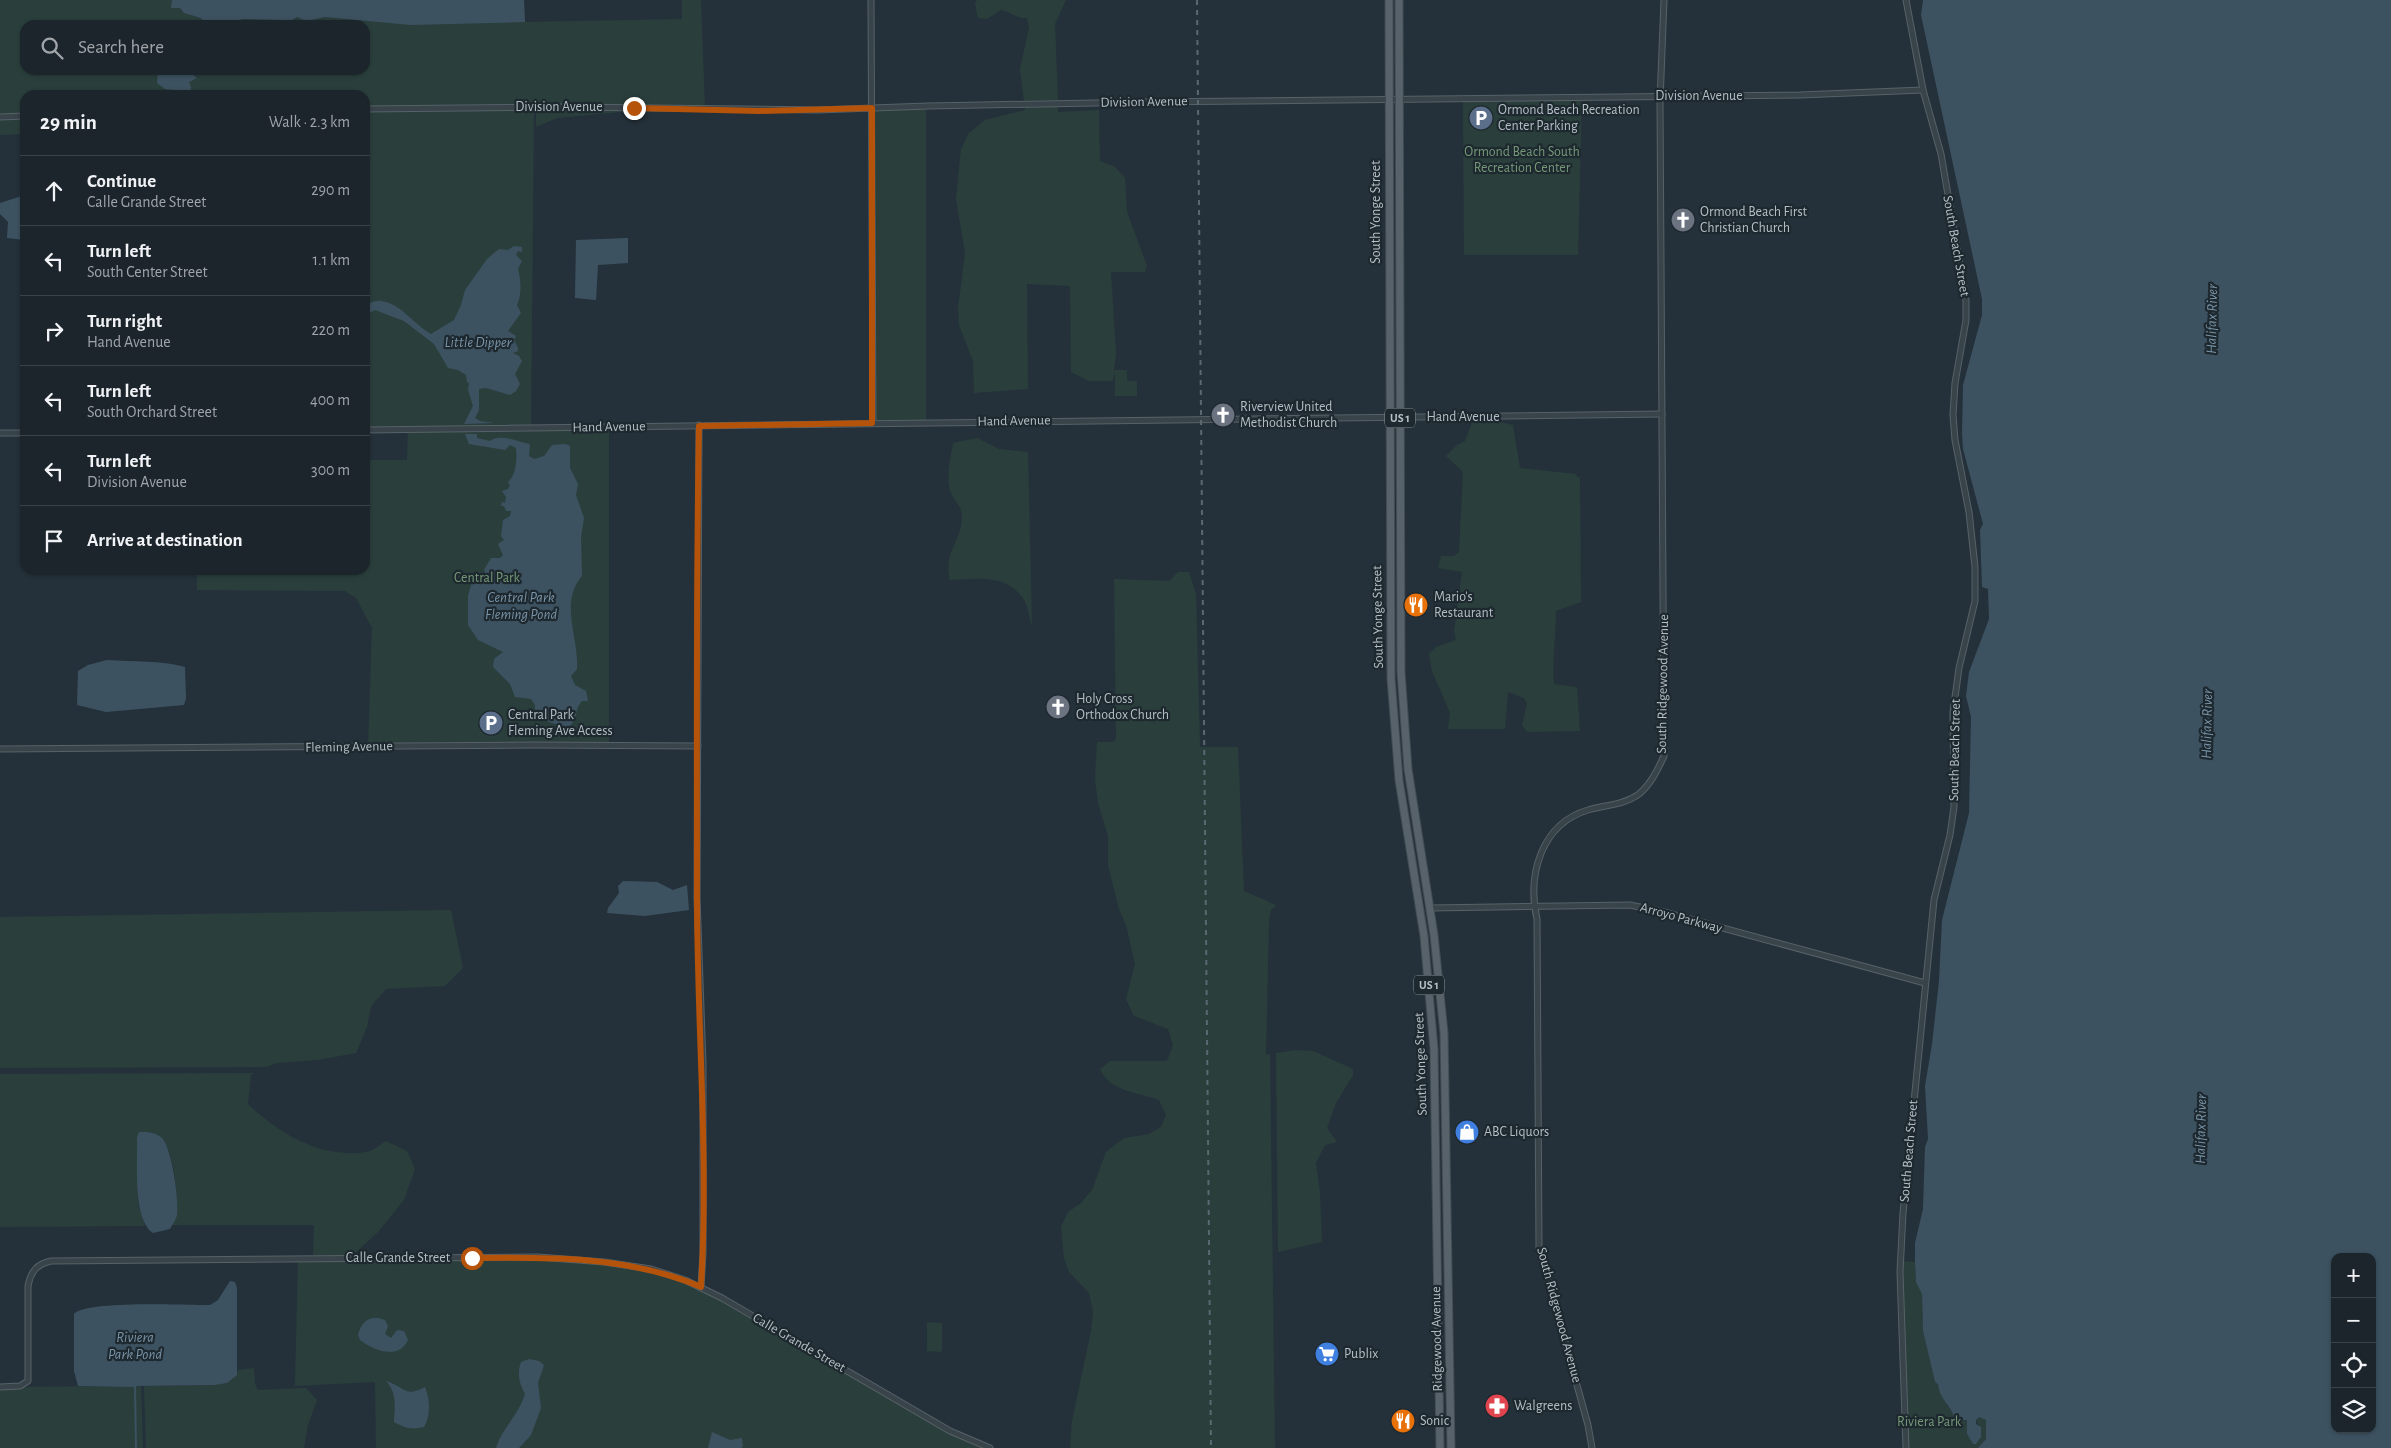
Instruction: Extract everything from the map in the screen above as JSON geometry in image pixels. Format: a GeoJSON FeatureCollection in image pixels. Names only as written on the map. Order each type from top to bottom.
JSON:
{"type":"FeatureCollection","features":[{"type":"Feature","properties":{"kind":"main road","name":"South Yonge Street"},"geometry":{"type":"LineString","coordinates":[[1388,0],[1391,662],[1395,737],[1402,804],[1420,908],[1434,1049],[1438,1230]]}},
{"type":"Feature","properties":{"kind":"main road","name":"South Yonge Street"},"geometry":{"type":"LineString","coordinates":[[1399,0],[1401,672],[1406,745],[1416,825],[1433,923],[1444,1041],[1448,1229]]}},
{"type":"Feature","properties":{"kind":"main road"},"geometry":{"type":"LineString","coordinates":[[1389,256],[1394,265],[1399,269]]}},
{"type":"Feature","properties":{"kind":"main road"},"geometry":{"type":"LineString","coordinates":[[1390,540],[1395,574],[1401,579]]}},
{"type":"Feature","properties":{"kind":"main road"},"geometry":{"type":"LineString","coordinates":[[1418,894],[1430,908]]}},
{"type":"Feature","properties":{"kind":"main road"},"geometry":{"type":"LineString","coordinates":[[1420,908],[1433,923]]}},
{"type":"Feature","properties":{"kind":"main road","name":"Ridgewood Avenue"},"geometry":{"type":"LineString","coordinates":[[1448,1229],[1451,1448]]}},
{"type":"Feature","properties":{"kind":"main road","name":"Ridgewood Avenue"},"geometry":{"type":"LineString","coordinates":[[1438,1230],[1440,1448]]}},
{"type":"Feature","properties":{"kind":"main road"},"geometry":{"type":"LineString","coordinates":[[1438,1260],[1449,1273]]}},
{"type":"Feature","properties":{"kind":"street"},"geometry":{"type":"LineString","coordinates":[[871,0],[872,423]]}},
{"type":"Feature","properties":{"kind":"street","name":"South Ridgewood Avenue"},"geometry":{"type":"LineString","coordinates":[[1592,1448],[1584,1411],[1539,1248],[1535,870],[1541,851],[1551,834],[1561,824],[1573,816],[1620,803],[1639,793],[1654,776],[1664,756],[1660,96],[1664,0]]}},
{"type":"Feature","properties":{"kind":"street","name":"South Beach Street"},"geometry":{"type":"LineString","coordinates":[[1906,0],[1924,90],[1941,154],[1966,300],[1966,320],[1955,382],[1953,415],[1955,440],[1969,512],[1975,567],[1975,601],[1962,652],[1953,712],[1952,820],[1934,900],[1902,1236],[1901,1281],[1906,1448]]}},
{"type":"Feature","properties":{"kind":"street","name":"Division Avenue"},"geometry":{"type":"LineString","coordinates":[[370,108],[572,107],[759,111],[1800,95],[1924,90]]}},
{"type":"Feature","properties":{"kind":"street"},"geometry":{"type":"LineString","coordinates":[[0,117],[20,116]]}},
{"type":"Feature","properties":{"kind":"street","name":"Hand Avenue"},"geometry":{"type":"LineString","coordinates":[[370,430],[1662,414]]}},
{"type":"Feature","properties":{"kind":"street"},"geometry":{"type":"LineString","coordinates":[[699,426],[697,898],[703,1082],[704,1253],[701,1287]]}},
{"type":"Feature","properties":{"kind":"street"},"geometry":{"type":"LineString","coordinates":[[0,433],[20,433]]}},
{"type":"Feature","properties":{"kind":"street","name":"Fleming Avenue"},"geometry":{"type":"LineString","coordinates":[[0,749],[534,745],[698,746]]}},
{"type":"Feature","properties":{"kind":"street","name":"Arroyo Parkway"},"geometry":{"type":"LineString","coordinates":[[1430,908],[1630,905],[1664,912],[1925,983]]}},
{"type":"Feature","properties":{"kind":"street","name":"Calle Grande Street"},"geometry":{"type":"LineString","coordinates":[[0,1387],[20,1386],[28,1381],[28,1286],[30,1276],[42,1263],[52,1261],[538,1257],[604,1262],[651,1269],[701,1287],[950,1431],[990,1448]]}},
{"type":"Feature","properties":{"kind":"green space","name":"Central Park"},"geometry":{"type":"Polygon","coordinates":[[[0,0],[524,0],[525,22],[682,19],[682,0],[701,0],[705,108],[534,107],[531,427],[609,427],[609,746],[368,747],[372,628],[356,598],[345,591],[197,590],[197,575],[370,575],[370,460],[407,460],[408,429],[370,430],[370,90],[20,90],[20,134],[0,135],[0,0]]]}},
{"type":"Feature","properties":{"kind":"green space"},"geometry":{"type":"Polygon","coordinates":[[[977,0],[1066,0],[1055,24],[1058,100],[1024,101],[1020,69],[1029,28],[1027,18],[1001,10],[987,19],[978,18],[975,4],[977,0]]]}},
{"type":"Feature","properties":{"kind":"green space","name":"Ormond Beach South Recreation Center"},"geometry":{"type":"Polygon","coordinates":[[[1582,99],[1578,255],[1464,255],[1463,102],[1582,99]]]}},
{"type":"Feature","properties":{"kind":"green space"},"geometry":{"type":"Polygon","coordinates":[[[1058,106],[1058,112],[1099,110],[1100,161],[1115,167],[1125,178],[1127,212],[1147,266],[1145,272],[1111,272],[1116,353],[1113,381],[1089,381],[1071,372],[1070,286],[1027,284],[1028,389],[974,393],[973,361],[959,325],[958,309],[965,253],[956,199],[961,149],[969,133],[985,120],[1025,110],[1025,107],[1058,106]]]}},
{"type":"Feature","properties":{"kind":"green space"},"geometry":{"type":"Polygon","coordinates":[[[926,109],[926,420],[875,420],[874,110],[926,109]]]}},
{"type":"Feature","properties":{"kind":"green space"},"geometry":{"type":"Polygon","coordinates":[[[536,110],[631,111],[557,118],[536,127],[536,110]]]}},
{"type":"Feature","properties":{"kind":"green space"},"geometry":{"type":"Polygon","coordinates":[[[1115,370],[1127,370],[1127,381],[1137,381],[1137,396],[1115,396],[1115,370]]]}},
{"type":"Feature","properties":{"kind":"green space"},"geometry":{"type":"Polygon","coordinates":[[[1492,420],[1513,425],[1520,468],[1576,474],[1577,477],[1580,477],[1581,602],[1556,611],[1553,666],[1554,684],[1577,687],[1580,731],[1527,732],[1522,725],[1527,704],[1524,698],[1508,692],[1505,729],[1448,729],[1450,713],[1432,671],[1429,654],[1436,647],[1456,640],[1454,631],[1462,572],[1438,568],[1441,556],[1454,556],[1459,552],[1463,472],[1446,456],[1457,445],[1465,441],[1472,423],[1492,420]]]}},
{"type":"Feature","properties":{"kind":"green space"},"geometry":{"type":"Polygon","coordinates":[[[977,438],[999,449],[1028,452],[1032,626],[1024,600],[1007,584],[980,579],[950,580],[948,570],[950,554],[959,534],[962,517],[960,507],[951,493],[948,481],[953,443],[977,438]]]}},
{"type":"Feature","properties":{"kind":"green space"},"geometry":{"type":"Polygon","coordinates":[[[1178,572],[1189,572],[1196,594],[1200,747],[1238,747],[1244,891],[1276,905],[1271,910],[1269,920],[1266,1055],[1270,1054],[1275,1448],[1070,1448],[1072,1421],[1091,1331],[1093,1311],[1089,1293],[1069,1272],[1064,1258],[1061,1227],[1068,1212],[1081,1203],[1092,1190],[1106,1152],[1124,1138],[1149,1134],[1161,1127],[1166,1115],[1159,1100],[1118,1087],[1105,1077],[1100,1069],[1110,1061],[1167,1061],[1173,1045],[1168,1029],[1134,1016],[1126,999],[1135,964],[1126,925],[1119,909],[1108,865],[1108,836],[1098,803],[1095,779],[1097,742],[1114,742],[1116,739],[1114,579],[1169,581],[1178,572]]]}},
{"type":"Feature","properties":{"kind":"green space"},"geometry":{"type":"Polygon","coordinates":[[[451,910],[463,968],[445,986],[386,989],[371,1006],[367,1027],[356,1053],[318,1060],[276,1063],[267,1067],[0,1068],[0,917],[451,910]]]}},
{"type":"Feature","properties":{"kind":"green space"},"geometry":{"type":"Polygon","coordinates":[[[1296,1050],[1313,1051],[1353,1069],[1353,1075],[1336,1103],[1327,1128],[1337,1142],[1325,1145],[1316,1163],[1320,1193],[1322,1242],[1278,1252],[1276,1053],[1296,1050]]]}},
{"type":"Feature","properties":{"kind":"green space"},"geometry":{"type":"Polygon","coordinates":[[[254,1073],[251,1075],[248,1104],[273,1125],[302,1142],[333,1152],[349,1153],[369,1151],[386,1141],[407,1151],[415,1169],[404,1200],[378,1232],[353,1255],[313,1255],[314,1225],[172,1225],[176,1208],[176,1183],[171,1158],[162,1138],[147,1132],[140,1132],[137,1139],[138,1204],[145,1226],[0,1227],[0,1074],[254,1073]]]}},
{"type":"Feature","properties":{"kind":"green space"},"geometry":{"type":"Polygon","coordinates":[[[538,1257],[651,1269],[701,1287],[937,1423],[990,1448],[376,1448],[375,1382],[295,1386],[298,1258],[538,1257]]]}},
{"type":"Feature","properties":{"kind":"green space","name":"Riviera Park"},"geometry":{"type":"Polygon","coordinates":[[[1901,1261],[1915,1262],[1916,1282],[1922,1294],[1923,1331],[1935,1382],[1938,1383],[1944,1401],[1951,1410],[1967,1420],[1967,1434],[1973,1444],[1979,1427],[1976,1420],[1979,1417],[1986,1420],[1986,1439],[1978,1448],[1906,1448],[1901,1261]]]}},
{"type":"Feature","properties":{"kind":"green space"},"geometry":{"type":"Polygon","coordinates":[[[927,1322],[942,1323],[942,1352],[927,1351],[927,1322]]]}},
{"type":"Feature","properties":{"kind":"green space"},"geometry":{"type":"Polygon","coordinates":[[[254,1368],[255,1384],[258,1390],[306,1388],[317,1400],[308,1425],[304,1448],[146,1448],[144,1386],[215,1385],[232,1379],[238,1370],[254,1368]]]}},
{"type":"Feature","properties":{"kind":"green space"},"geometry":{"type":"Polygon","coordinates":[[[141,1386],[143,1448],[0,1448],[0,1387],[141,1386]]]}},
{"type":"Feature","properties":{"kind":"water"},"geometry":{"type":"Polygon","coordinates":[[[172,0],[524,0],[525,22],[411,25],[325,17],[311,20],[297,17],[292,20],[202,20],[184,13],[180,8],[171,8],[172,0]]]}},
{"type":"Feature","properties":{"kind":"water","name":"Halifax River"},"geometry":{"type":"Polygon","coordinates":[[[1923,0],[2391,0],[2391,1448],[1978,1448],[1986,1439],[1986,1420],[1979,1417],[1976,1420],[1976,1424],[1981,1427],[1981,1437],[1976,1444],[1973,1444],[1967,1434],[1967,1420],[1955,1420],[1941,1395],[1938,1384],[1935,1382],[1923,1331],[1922,1294],[1916,1282],[1915,1243],[1923,1209],[1925,1147],[1928,1139],[1925,1086],[1939,981],[1942,920],[1969,813],[1971,717],[1966,696],[1969,672],[1989,619],[1988,589],[1982,587],[1980,530],[1983,524],[1963,449],[1962,433],[1963,385],[1982,315],[1982,299],[1921,15],[1923,0]]]}},
{"type":"Feature","properties":{"kind":"water"},"geometry":{"type":"Polygon","coordinates":[[[158,75],[193,75],[197,78],[189,82],[190,90],[165,89],[157,83],[158,75]]]}},
{"type":"Feature","properties":{"kind":"water"},"geometry":{"type":"Polygon","coordinates":[[[20,197],[20,239],[7,238],[8,222],[0,214],[0,203],[20,197]]]}},
{"type":"Feature","properties":{"kind":"water"},"geometry":{"type":"Polygon","coordinates":[[[628,238],[628,263],[598,265],[596,300],[575,298],[576,240],[628,238]]]}},
{"type":"Feature","properties":{"kind":"water","name":"Little Dipper"},"geometry":{"type":"Polygon","coordinates":[[[514,246],[522,247],[522,252],[518,251],[516,255],[522,261],[518,269],[520,296],[517,305],[521,313],[508,331],[516,336],[514,340],[518,351],[513,353],[519,356],[522,361],[515,374],[520,384],[516,391],[510,395],[486,388],[479,389],[479,410],[475,418],[480,421],[494,423],[464,424],[473,406],[466,375],[458,370],[448,368],[434,344],[404,321],[375,310],[370,312],[370,303],[381,301],[395,306],[431,334],[454,320],[465,290],[487,259],[499,249],[508,250],[514,246]]]}},
{"type":"Feature","properties":{"kind":"water","name":"Central Park Fleming Pond"},"geometry":{"type":"Polygon","coordinates":[[[465,434],[477,434],[477,438],[490,441],[504,438],[530,444],[529,456],[534,459],[544,456],[552,445],[565,444],[570,446],[570,468],[578,484],[576,495],[584,518],[581,537],[582,576],[575,586],[571,609],[577,669],[571,676],[575,685],[586,691],[588,701],[582,701],[579,704],[574,721],[567,728],[535,717],[535,705],[531,699],[515,697],[510,684],[493,667],[494,659],[503,652],[478,640],[468,625],[468,596],[478,571],[483,575],[491,558],[500,558],[503,555],[498,544],[504,540],[501,536],[503,520],[510,516],[511,511],[506,511],[504,506],[501,506],[502,502],[505,503],[506,497],[502,491],[508,489],[510,485],[508,482],[515,470],[516,448],[510,445],[505,450],[469,444],[465,434]]]}},
{"type":"Feature","properties":{"kind":"water"},"geometry":{"type":"Polygon","coordinates":[[[107,660],[156,662],[185,667],[186,698],[184,705],[106,712],[77,705],[78,671],[88,665],[107,660]]]}},
{"type":"Feature","properties":{"kind":"water"},"geometry":{"type":"Polygon","coordinates":[[[623,881],[657,882],[673,890],[687,885],[689,910],[645,916],[607,913],[608,908],[619,893],[618,886],[623,881]]]}},
{"type":"Feature","properties":{"kind":"water"},"geometry":{"type":"Polygon","coordinates":[[[139,1132],[154,1133],[162,1138],[169,1152],[176,1187],[177,1215],[175,1221],[170,1229],[153,1233],[146,1226],[139,1203],[137,1138],[139,1132]]]}},
{"type":"Feature","properties":{"kind":"water","name":"Riviera Park Pond"},"geometry":{"type":"Polygon","coordinates":[[[230,1281],[235,1282],[237,1288],[237,1375],[227,1383],[215,1385],[136,1386],[137,1448],[135,1448],[134,1387],[78,1386],[74,1371],[74,1314],[96,1307],[116,1305],[210,1305],[218,1300],[230,1281]]]}},
{"type":"Feature","properties":{"kind":"water"},"geometry":{"type":"Polygon","coordinates":[[[378,1318],[385,1320],[388,1326],[385,1334],[391,1338],[397,1330],[404,1331],[408,1340],[399,1350],[386,1352],[360,1340],[358,1335],[362,1325],[367,1320],[378,1318]]]}},
{"type":"Feature","properties":{"kind":"water"},"geometry":{"type":"Polygon","coordinates":[[[529,1359],[539,1361],[544,1365],[538,1383],[541,1408],[531,1435],[519,1448],[496,1448],[525,1394],[520,1382],[519,1371],[521,1362],[529,1359]]]}},
{"type":"Feature","properties":{"kind":"water"},"geometry":{"type":"Polygon","coordinates":[[[386,1381],[409,1392],[425,1387],[429,1407],[428,1418],[424,1427],[408,1428],[394,1422],[394,1395],[386,1381]]]}},
{"type":"Feature","properties":{"kind":"water"},"geometry":{"type":"Polygon","coordinates":[[[712,1432],[730,1440],[742,1438],[743,1446],[741,1448],[708,1448],[712,1432]]]}},
{"type":"Feature","properties":{"kind":"railway"},"geometry":{"type":"LineString","coordinates":[[1197,0],[1211,1448]]}},
{"type":"Feature","properties":{"kind":"place","name":"Ormond Beach Recreation Center Parking"},"geometry":{"type":"Point","coordinates":[1481,118]}},
{"type":"Feature","properties":{"kind":"place","name":"Ormond Beach First Christian Church"},"geometry":{"type":"Point","coordinates":[1683,220]}},
{"type":"Feature","properties":{"kind":"place","name":"Riverview United Methodist Church"},"geometry":{"type":"Point","coordinates":[1223,415]}},
{"type":"Feature","properties":{"kind":"place","name":"Mario's Restaurant"},"geometry":{"type":"Point","coordinates":[1416,605]}},
{"type":"Feature","properties":{"kind":"place","name":"Holy Cross Orthodox Church"},"geometry":{"type":"Point","coordinates":[1058,707]}},
{"type":"Feature","properties":{"kind":"place","name":"Central Park Fleming Ave Access"},"geometry":{"type":"Point","coordinates":[491,723]}},
{"type":"Feature","properties":{"kind":"place","name":"ABC Liquors"},"geometry":{"type":"Point","coordinates":[1467,1132]}},
{"type":"Feature","properties":{"kind":"place","name":"Publix"},"geometry":{"type":"Point","coordinates":[1327,1354]}},
{"type":"Feature","properties":{"kind":"place","name":"Walgreens"},"geometry":{"type":"Point","coordinates":[1497,1406]}},
{"type":"Feature","properties":{"kind":"place","name":"Sonic"},"geometry":{"type":"Point","coordinates":[1403,1421]}},
{"type":"Feature","properties":{"kind":"route"},"geometry":{"type":"LineString","coordinates":[[472,1258],[538,1257],[630,1265],[667,1273],[701,1287],[704,1253],[703,1064],[697,898],[699,837],[697,524],[699,426],[872,423],[872,108],[759,111],[700,108],[634,108]]}}]}
